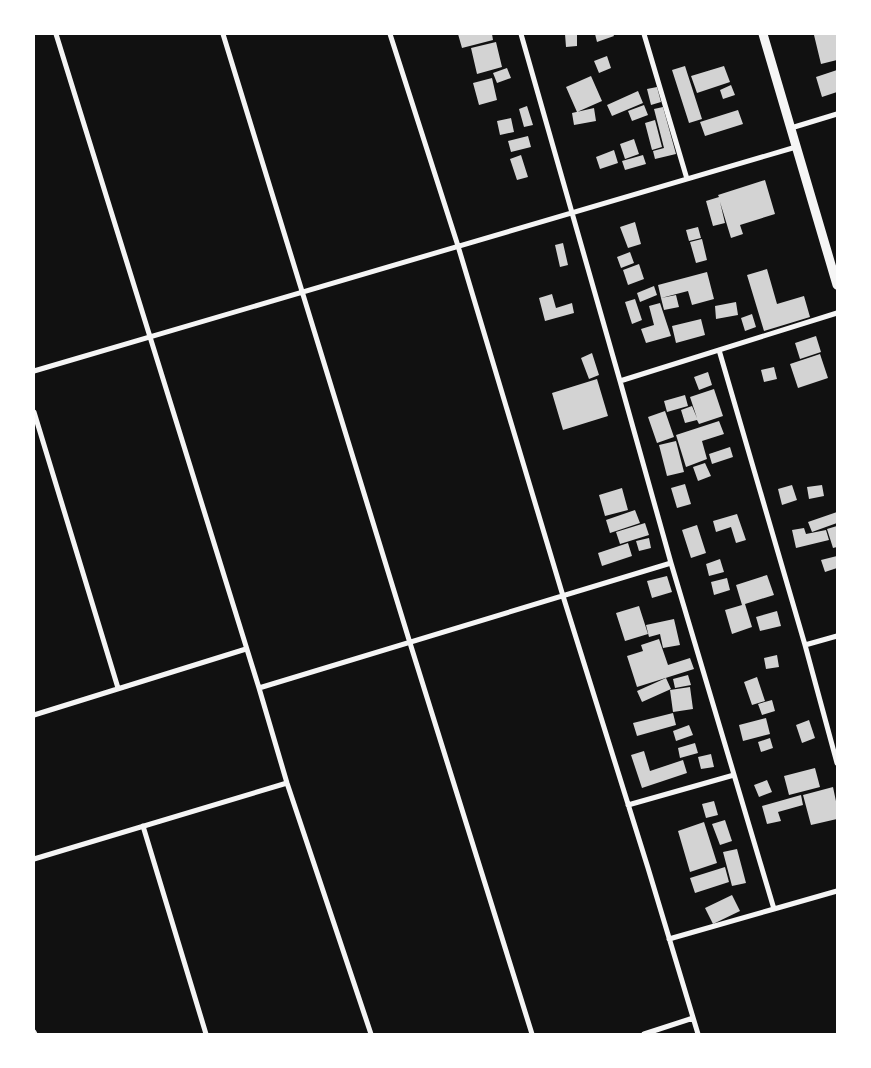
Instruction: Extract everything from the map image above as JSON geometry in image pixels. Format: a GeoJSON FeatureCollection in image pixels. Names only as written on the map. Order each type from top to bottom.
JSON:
{"type":"FeatureCollection","features":[{"type":"Feature","properties":{"kind":"street"},"geometry":{"type":"LineString","coordinates":[[56,34],[287,782],[371,1034]]}},
{"type":"Feature","properties":{"kind":"street"},"geometry":{"type":"LineString","coordinates":[[223,34],[532,1034]]}},
{"type":"Feature","properties":{"kind":"street"},"geometry":{"type":"LineString","coordinates":[[390,34],[458,246],[563,596],[698,1034]]}},
{"type":"Feature","properties":{"kind":"street"},"geometry":{"type":"LineString","coordinates":[[520,34],[671,563],[774,908]]}},
{"type":"Feature","properties":{"kind":"street"},"geometry":{"type":"LineString","coordinates":[[644,34],[687,178]]}},
{"type":"Feature","properties":{"kind":"street"},"geometry":{"type":"LineString","coordinates":[[763,34],[837,285]]}},
{"type":"Feature","properties":{"kind":"street"},"geometry":{"type":"LineString","coordinates":[[791,128],[837,114]]}},
{"type":"Feature","properties":{"kind":"street"},"geometry":{"type":"LineString","coordinates":[[34,371],[796,146]]}},
{"type":"Feature","properties":{"kind":"street"},"geometry":{"type":"LineString","coordinates":[[620,381],[837,313]]}},
{"type":"Feature","properties":{"kind":"street"},"geometry":{"type":"LineString","coordinates":[[719,350],[805,645],[837,763]]}},
{"type":"Feature","properties":{"kind":"street"},"geometry":{"type":"LineString","coordinates":[[34,412],[118,688]]}},
{"type":"Feature","properties":{"kind":"street"},"geometry":{"type":"LineString","coordinates":[[259,688],[671,563]]}},
{"type":"Feature","properties":{"kind":"street"},"geometry":{"type":"LineString","coordinates":[[805,645],[837,636]]}},
{"type":"Feature","properties":{"kind":"street"},"geometry":{"type":"LineString","coordinates":[[34,715],[246,649]]}},
{"type":"Feature","properties":{"kind":"street"},"geometry":{"type":"LineString","coordinates":[[628,805],[734,775]]}},
{"type":"Feature","properties":{"kind":"street"},"geometry":{"type":"LineString","coordinates":[[34,859],[287,782]]}},
{"type":"Feature","properties":{"kind":"street"},"geometry":{"type":"LineString","coordinates":[[144,826],[206,1034]]}},
{"type":"Feature","properties":{"kind":"street"},"geometry":{"type":"LineString","coordinates":[[669,939],[837,891]]}},
{"type":"Feature","properties":{"kind":"street"},"geometry":{"type":"LineString","coordinates":[[644,1034],[694,1018]]}},
{"type":"Feature","properties":{"kind":"building"},"geometry":{"type":"Polygon","coordinates":[[[458,34],[492,34],[493,40],[462,48],[458,34]]]}},
{"type":"Feature","properties":{"kind":"building"},"geometry":{"type":"Polygon","coordinates":[[[565,34],[577,34],[577,46],[566,47],[565,34]]]}},
{"type":"Feature","properties":{"kind":"building"},"geometry":{"type":"Polygon","coordinates":[[[595,34],[613,34],[614,36],[597,42],[595,34]]]}},
{"type":"Feature","properties":{"kind":"building"},"geometry":{"type":"Polygon","coordinates":[[[837,34],[837,60],[821,64],[814,35],[837,34]]]}},
{"type":"Feature","properties":{"kind":"building"},"geometry":{"type":"Polygon","coordinates":[[[496,42],[502,67],[477,74],[471,48],[496,42]]]}},
{"type":"Feature","properties":{"kind":"building"},"geometry":{"type":"Polygon","coordinates":[[[607,56],[611,68],[599,73],[594,61],[607,56]]]}},
{"type":"Feature","properties":{"kind":"building"},"geometry":{"type":"Polygon","coordinates":[[[685,66],[702,119],[689,123],[672,70],[685,66]]]}},
{"type":"Feature","properties":{"kind":"building"},"geometry":{"type":"Polygon","coordinates":[[[724,66],[730,82],[697,93],[691,76],[724,66]]]}},
{"type":"Feature","properties":{"kind":"building"},"geometry":{"type":"Polygon","coordinates":[[[507,68],[511,78],[497,83],[493,73],[507,68]]]}},
{"type":"Feature","properties":{"kind":"building"},"geometry":{"type":"Polygon","coordinates":[[[837,70],[837,92],[822,97],[816,77],[837,70]]]}},
{"type":"Feature","properties":{"kind":"building"},"geometry":{"type":"Polygon","coordinates":[[[591,76],[602,101],[577,112],[566,87],[591,76]]]}},
{"type":"Feature","properties":{"kind":"building"},"geometry":{"type":"Polygon","coordinates":[[[492,78],[497,100],[479,105],[473,83],[492,78]]]}},
{"type":"Feature","properties":{"kind":"building"},"geometry":{"type":"Polygon","coordinates":[[[731,85],[735,95],[723,99],[720,90],[731,85]]]}},
{"type":"Feature","properties":{"kind":"building"},"geometry":{"type":"Polygon","coordinates":[[[657,87],[661,102],[651,105],[647,89],[657,87]]]}},
{"type":"Feature","properties":{"kind":"building"},"geometry":{"type":"Polygon","coordinates":[[[638,91],[643,103],[612,116],[607,105],[638,91]]]}},
{"type":"Feature","properties":{"kind":"building"},"geometry":{"type":"Polygon","coordinates":[[[644,105],[648,115],[632,121],[628,111],[644,105]]]}},
{"type":"Feature","properties":{"kind":"building"},"geometry":{"type":"Polygon","coordinates":[[[527,106],[533,125],[524,127],[519,109],[527,106]]]}},
{"type":"Feature","properties":{"kind":"building"},"geometry":{"type":"Polygon","coordinates":[[[663,107],[676,154],[655,159],[653,151],[664,148],[654,109],[663,107]]]}},
{"type":"Feature","properties":{"kind":"building"},"geometry":{"type":"Polygon","coordinates":[[[594,108],[596,121],[574,125],[572,113],[594,108]]]}},
{"type":"Feature","properties":{"kind":"building"},"geometry":{"type":"Polygon","coordinates":[[[738,110],[743,124],[705,136],[700,122],[738,110]]]}},
{"type":"Feature","properties":{"kind":"building"},"geometry":{"type":"Polygon","coordinates":[[[511,118],[514,132],[500,135],[497,121],[511,118]]]}},
{"type":"Feature","properties":{"kind":"building"},"geometry":{"type":"Polygon","coordinates":[[[655,120],[662,147],[652,150],[645,123],[655,120]]]}},
{"type":"Feature","properties":{"kind":"building"},"geometry":{"type":"Polygon","coordinates":[[[528,136],[531,147],[511,152],[508,141],[528,136]]]}},
{"type":"Feature","properties":{"kind":"building"},"geometry":{"type":"Polygon","coordinates":[[[634,139],[639,154],[625,159],[620,144],[634,139]]]}},
{"type":"Feature","properties":{"kind":"building"},"geometry":{"type":"Polygon","coordinates":[[[614,150],[618,163],[600,169],[596,157],[614,150]]]}},
{"type":"Feature","properties":{"kind":"building"},"geometry":{"type":"Polygon","coordinates":[[[521,155],[528,177],[517,180],[510,159],[521,155]]]}},
{"type":"Feature","properties":{"kind":"building"},"geometry":{"type":"Polygon","coordinates":[[[643,155],[646,164],[625,170],[622,161],[643,155]]]}},
{"type":"Feature","properties":{"kind":"building"},"geometry":{"type":"Polygon","coordinates":[[[765,180],[775,214],[740,225],[743,234],[731,238],[720,202],[725,223],[713,226],[706,201],[719,197],[718,195],[765,180]]]}},
{"type":"Feature","properties":{"kind":"building"},"geometry":{"type":"Polygon","coordinates":[[[635,222],[641,244],[628,248],[620,227],[635,222]]]}},
{"type":"Feature","properties":{"kind":"building"},"geometry":{"type":"Polygon","coordinates":[[[698,227],[701,238],[689,241],[686,230],[698,227]]]}},
{"type":"Feature","properties":{"kind":"building"},"geometry":{"type":"Polygon","coordinates":[[[702,239],[707,260],[696,263],[690,242],[702,239]]]}},
{"type":"Feature","properties":{"kind":"building"},"geometry":{"type":"Polygon","coordinates":[[[563,243],[568,265],[560,267],[555,245],[563,243]]]}},
{"type":"Feature","properties":{"kind":"building"},"geometry":{"type":"Polygon","coordinates":[[[630,252],[634,263],[621,268],[617,257],[630,252]]]}},
{"type":"Feature","properties":{"kind":"building"},"geometry":{"type":"Polygon","coordinates":[[[639,264],[644,279],[628,285],[623,270],[639,264]]]}},
{"type":"Feature","properties":{"kind":"building"},"geometry":{"type":"Polygon","coordinates":[[[767,269],[777,304],[804,296],[810,317],[764,331],[747,275],[767,269]]]}},
{"type":"Feature","properties":{"kind":"building"},"geometry":{"type":"Polygon","coordinates":[[[707,272],[714,299],[692,305],[688,291],[661,298],[658,285],[707,272]]]}},
{"type":"Feature","properties":{"kind":"building"},"geometry":{"type":"Polygon","coordinates":[[[654,286],[657,295],[640,302],[637,293],[654,286]]]}},
{"type":"Feature","properties":{"kind":"building"},"geometry":{"type":"Polygon","coordinates":[[[552,294],[556,308],[572,303],[574,313],[545,321],[539,298],[552,294]]]}},
{"type":"Feature","properties":{"kind":"building"},"geometry":{"type":"Polygon","coordinates":[[[676,295],[679,307],[664,310],[661,298],[676,295]]]}},
{"type":"Feature","properties":{"kind":"building"},"geometry":{"type":"Polygon","coordinates":[[[635,299],[642,320],[632,324],[625,302],[635,299]]]}},
{"type":"Feature","properties":{"kind":"building"},"geometry":{"type":"Polygon","coordinates":[[[736,302],[738,315],[716,319],[715,306],[736,302]]]}},
{"type":"Feature","properties":{"kind":"building"},"geometry":{"type":"Polygon","coordinates":[[[660,303],[671,336],[646,343],[641,329],[654,325],[649,306],[660,303]]]}},
{"type":"Feature","properties":{"kind":"building"},"geometry":{"type":"Polygon","coordinates":[[[752,314],[756,327],[745,331],[741,318],[752,314]]]}},
{"type":"Feature","properties":{"kind":"building"},"geometry":{"type":"Polygon","coordinates":[[[701,319],[705,335],[676,343],[672,326],[701,319]]]}},
{"type":"Feature","properties":{"kind":"building"},"geometry":{"type":"Polygon","coordinates":[[[816,336],[821,352],[800,359],[795,343],[816,336]]]}},
{"type":"Feature","properties":{"kind":"building"},"geometry":{"type":"Polygon","coordinates":[[[592,353],[599,375],[589,379],[581,358],[592,353]]]}},
{"type":"Feature","properties":{"kind":"building"},"geometry":{"type":"Polygon","coordinates":[[[820,354],[828,378],[798,388],[790,364],[820,354]]]}},
{"type":"Feature","properties":{"kind":"building"},"geometry":{"type":"Polygon","coordinates":[[[774,367],[777,379],[764,382],[761,370],[774,367]]]}},
{"type":"Feature","properties":{"kind":"building"},"geometry":{"type":"Polygon","coordinates":[[[708,372],[712,385],[699,390],[694,377],[708,372]]]}},
{"type":"Feature","properties":{"kind":"building"},"geometry":{"type":"Polygon","coordinates":[[[597,379],[608,416],[563,430],[552,393],[597,379]]]}},
{"type":"Feature","properties":{"kind":"building"},"geometry":{"type":"Polygon","coordinates":[[[714,389],[723,416],[699,424],[697,420],[685,423],[681,410],[692,406],[697,418],[690,397],[714,389]]]}},
{"type":"Feature","properties":{"kind":"building"},"geometry":{"type":"Polygon","coordinates":[[[685,395],[688,406],[667,412],[664,401],[685,395]]]}},
{"type":"Feature","properties":{"kind":"building"},"geometry":{"type":"Polygon","coordinates":[[[665,411],[674,437],[657,443],[648,417],[665,411]]]}},
{"type":"Feature","properties":{"kind":"building"},"geometry":{"type":"Polygon","coordinates":[[[719,421],[724,434],[702,441],[707,459],[686,467],[676,435],[719,421]]]}},
{"type":"Feature","properties":{"kind":"building"},"geometry":{"type":"Polygon","coordinates":[[[676,441],[684,472],[667,476],[659,445],[676,441]]]}},
{"type":"Feature","properties":{"kind":"building"},"geometry":{"type":"Polygon","coordinates":[[[730,447],[733,457],[712,464],[709,454],[730,447]]]}},
{"type":"Feature","properties":{"kind":"building"},"geometry":{"type":"Polygon","coordinates":[[[705,463],[711,476],[698,481],[693,467],[705,463]]]}},
{"type":"Feature","properties":{"kind":"building"},"geometry":{"type":"Polygon","coordinates":[[[685,484],[691,504],[677,508],[671,488],[685,484]]]}},
{"type":"Feature","properties":{"kind":"building"},"geometry":{"type":"Polygon","coordinates":[[[792,485],[797,500],[782,505],[778,489],[792,485]]]}},
{"type":"Feature","properties":{"kind":"building"},"geometry":{"type":"Polygon","coordinates":[[[822,485],[824,496],[809,499],[807,487],[822,485]]]}},
{"type":"Feature","properties":{"kind":"building"},"geometry":{"type":"Polygon","coordinates":[[[622,488],[628,510],[605,516],[599,495],[622,488]]]}},
{"type":"Feature","properties":{"kind":"building"},"geometry":{"type":"Polygon","coordinates":[[[635,510],[640,523],[610,533],[606,520],[635,510]]]}},
{"type":"Feature","properties":{"kind":"building"},"geometry":{"type":"Polygon","coordinates":[[[837,512],[837,523],[812,532],[808,522],[837,512]]]}},
{"type":"Feature","properties":{"kind":"building"},"geometry":{"type":"Polygon","coordinates":[[[737,514],[746,540],[736,543],[731,527],[716,532],[713,521],[737,514]]]}},
{"type":"Feature","properties":{"kind":"building"},"geometry":{"type":"Polygon","coordinates":[[[645,523],[649,535],[620,544],[616,532],[645,523]]]}},
{"type":"Feature","properties":{"kind":"building"},"geometry":{"type":"Polygon","coordinates":[[[697,525],[706,553],[691,558],[682,530],[697,525]]]}},
{"type":"Feature","properties":{"kind":"building"},"geometry":{"type":"Polygon","coordinates":[[[837,526],[837,547],[833,548],[827,529],[837,526]]]}},
{"type":"Feature","properties":{"kind":"building"},"geometry":{"type":"Polygon","coordinates":[[[804,528],[806,534],[826,530],[829,540],[796,548],[792,530],[804,528]]]}},
{"type":"Feature","properties":{"kind":"building"},"geometry":{"type":"Polygon","coordinates":[[[649,538],[651,548],[639,551],[636,541],[649,538]]]}},
{"type":"Feature","properties":{"kind":"building"},"geometry":{"type":"Polygon","coordinates":[[[628,543],[632,556],[602,566],[598,553],[628,543]]]}},
{"type":"Feature","properties":{"kind":"building"},"geometry":{"type":"Polygon","coordinates":[[[837,556],[837,568],[825,572],[821,560],[837,556]]]}},
{"type":"Feature","properties":{"kind":"building"},"geometry":{"type":"Polygon","coordinates":[[[720,559],[724,572],[709,576],[706,564],[720,559]]]}},
{"type":"Feature","properties":{"kind":"building"},"geometry":{"type":"Polygon","coordinates":[[[767,575],[774,595],[745,604],[752,627],[732,634],[725,610],[742,605],[736,585],[767,575]]]}},
{"type":"Feature","properties":{"kind":"building"},"geometry":{"type":"Polygon","coordinates":[[[667,576],[672,592],[652,598],[647,581],[667,576]]]}},
{"type":"Feature","properties":{"kind":"building"},"geometry":{"type":"Polygon","coordinates":[[[727,578],[730,590],[714,595],[711,582],[727,578]]]}},
{"type":"Feature","properties":{"kind":"building"},"geometry":{"type":"Polygon","coordinates":[[[639,606],[648,634],[625,641],[616,613],[639,606]]]}},
{"type":"Feature","properties":{"kind":"building"},"geometry":{"type":"Polygon","coordinates":[[[777,611],[781,626],[760,631],[756,617],[777,611]]]}},
{"type":"Feature","properties":{"kind":"building"},"geometry":{"type":"Polygon","coordinates":[[[674,619],[680,645],[663,648],[660,634],[649,637],[646,625],[674,619]]]}},
{"type":"Feature","properties":{"kind":"building"},"geometry":{"type":"Polygon","coordinates":[[[659,639],[668,665],[690,658],[694,669],[637,687],[627,656],[643,651],[641,645],[659,639]]]}},
{"type":"Feature","properties":{"kind":"building"},"geometry":{"type":"Polygon","coordinates":[[[777,655],[779,667],[766,669],[764,658],[777,655]]]}},
{"type":"Feature","properties":{"kind":"building"},"geometry":{"type":"Polygon","coordinates":[[[688,675],[691,685],[675,688],[673,679],[688,675]]]}},
{"type":"Feature","properties":{"kind":"building"},"geometry":{"type":"Polygon","coordinates":[[[757,677],[765,701],[752,705],[744,682],[757,677]]]}},
{"type":"Feature","properties":{"kind":"building"},"geometry":{"type":"Polygon","coordinates":[[[666,678],[671,689],[642,702],[637,691],[666,678]]]}},
{"type":"Feature","properties":{"kind":"building"},"geometry":{"type":"Polygon","coordinates":[[[690,687],[693,709],[673,712],[670,690],[690,687]]]}},
{"type":"Feature","properties":{"kind":"building"},"geometry":{"type":"Polygon","coordinates":[[[772,700],[775,711],[762,715],[758,704],[772,700]]]}},
{"type":"Feature","properties":{"kind":"building"},"geometry":{"type":"Polygon","coordinates":[[[673,713],[676,725],[637,736],[633,723],[673,713]]]}},
{"type":"Feature","properties":{"kind":"building"},"geometry":{"type":"Polygon","coordinates":[[[766,718],[770,734],[743,741],[739,725],[766,718]]]}},
{"type":"Feature","properties":{"kind":"building"},"geometry":{"type":"Polygon","coordinates":[[[809,720],[815,738],[802,743],[796,725],[809,720]]]}},
{"type":"Feature","properties":{"kind":"building"},"geometry":{"type":"Polygon","coordinates":[[[689,725],[693,735],[676,741],[673,731],[689,725]]]}},
{"type":"Feature","properties":{"kind":"building"},"geometry":{"type":"Polygon","coordinates":[[[770,738],[773,748],[761,752],[758,742],[770,738]]]}},
{"type":"Feature","properties":{"kind":"building"},"geometry":{"type":"Polygon","coordinates":[[[695,743],[698,753],[680,758],[678,748],[695,743]]]}},
{"type":"Feature","properties":{"kind":"building"},"geometry":{"type":"Polygon","coordinates":[[[644,751],[650,771],[683,760],[687,773],[642,788],[631,755],[644,751]]]}},
{"type":"Feature","properties":{"kind":"building"},"geometry":{"type":"Polygon","coordinates":[[[711,754],[714,767],[701,769],[698,757],[711,754]]]}},
{"type":"Feature","properties":{"kind":"building"},"geometry":{"type":"Polygon","coordinates":[[[815,768],[820,787],[789,795],[784,776],[815,768]]]}},
{"type":"Feature","properties":{"kind":"building"},"geometry":{"type":"Polygon","coordinates":[[[767,780],[772,792],[759,797],[754,785],[767,780]]]}},
{"type":"Feature","properties":{"kind":"building"},"geometry":{"type":"Polygon","coordinates":[[[833,787],[837,806],[837,819],[811,825],[803,795],[833,787]]]}},
{"type":"Feature","properties":{"kind":"building"},"geometry":{"type":"Polygon","coordinates":[[[801,795],[803,805],[778,812],[781,821],[767,824],[762,806],[801,795]]]}},
{"type":"Feature","properties":{"kind":"building"},"geometry":{"type":"Polygon","coordinates":[[[714,801],[718,815],[706,818],[702,804],[714,801]]]}},
{"type":"Feature","properties":{"kind":"building"},"geometry":{"type":"Polygon","coordinates":[[[725,820],[732,841],[720,845],[712,824],[725,820]]]}},
{"type":"Feature","properties":{"kind":"building"},"geometry":{"type":"Polygon","coordinates":[[[704,822],[717,863],[690,872],[678,831],[704,822]]]}},
{"type":"Feature","properties":{"kind":"building"},"geometry":{"type":"Polygon","coordinates":[[[737,849],[746,883],[732,886],[723,852],[737,849]]]}},
{"type":"Feature","properties":{"kind":"building"},"geometry":{"type":"Polygon","coordinates":[[[725,867],[729,882],[695,893],[690,878],[725,867]]]}},
{"type":"Feature","properties":{"kind":"building"},"geometry":{"type":"Polygon","coordinates":[[[732,895],[740,911],[713,924],[705,908],[732,895]]]}}]}
